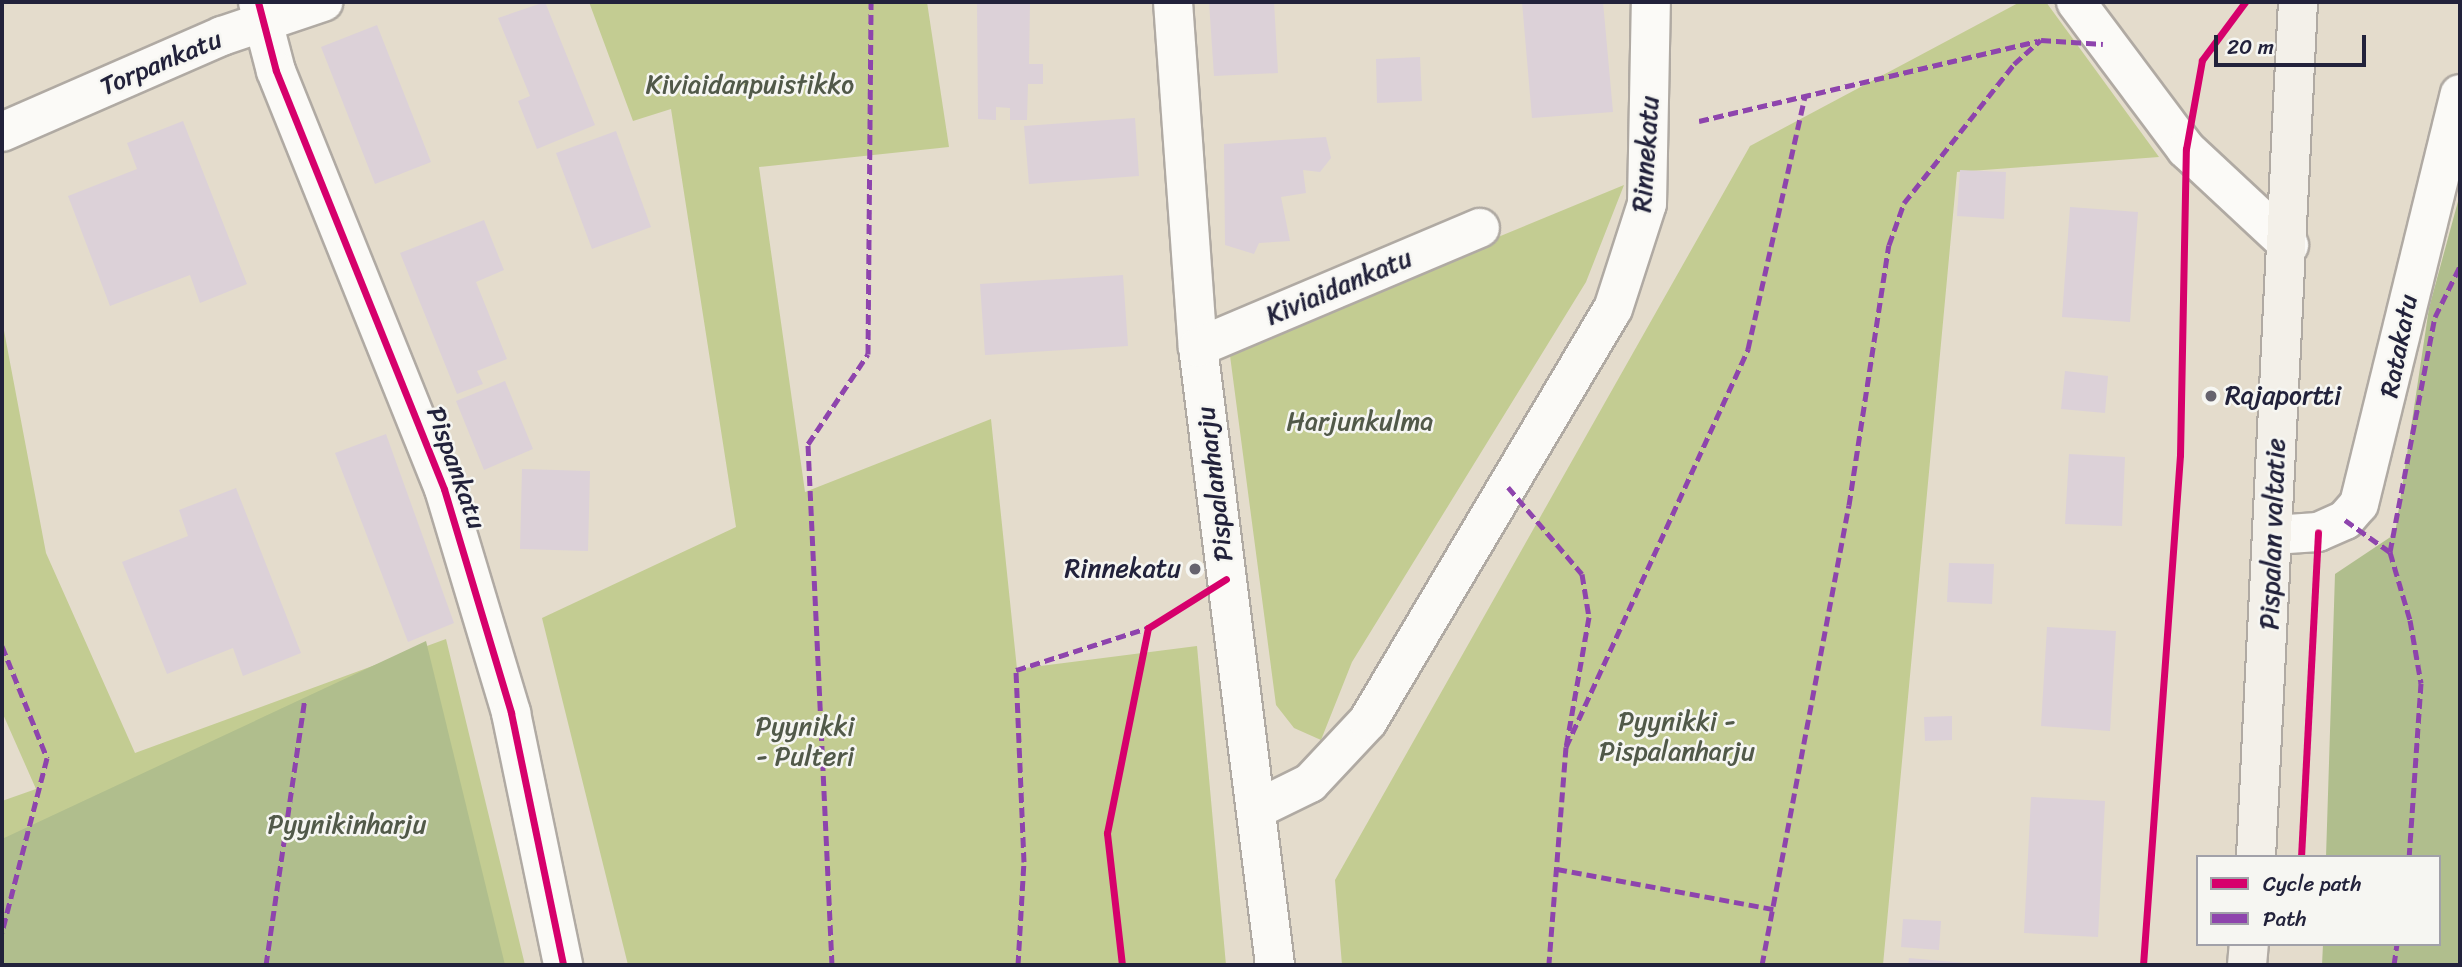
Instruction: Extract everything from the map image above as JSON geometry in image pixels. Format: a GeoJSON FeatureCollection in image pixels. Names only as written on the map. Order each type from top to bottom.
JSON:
{"type":"FeatureCollection","features":[{"type":"Feature","properties":{"kind":"main road","name":"Pispalan valtatie"},"geometry":{"type":"LineString","coordinates":[[2256,855],[2298,2]]}},
{"type":"Feature","properties":{"kind":"street","name":"Torpankatu"},"geometry":{"type":"LineString","coordinates":[[2,132],[188,50],[260,11],[323,2]]}},
{"type":"Feature","properties":{"kind":"street","name":"Pispalanharju"},"geometry":{"type":"LineString","coordinates":[[1173,2],[1198,347],[1259,808],[1275,965]]}},
{"type":"Feature","properties":{"kind":"street","name":"Rinnekatu"},"geometry":{"type":"LineString","coordinates":[[1259,808],[1310,783],[1368,721],[1614,309],[1647,204],[1651,2]]}},
{"type":"Feature","properties":{"kind":"street"},"geometry":{"type":"LineString","coordinates":[[2076,2],[2186,149],[2288,245]]}},
{"type":"Feature","properties":{"kind":"street","name":"Pispankatu"},"geometry":{"type":"LineString","coordinates":[[260,11],[444,489],[511,713],[563,965]]}},
{"type":"Feature","properties":{"kind":"street","name":"Ratakatu"},"geometry":{"type":"LineString","coordinates":[[2273,535],[2318,532],[2345,520],[2359,503],[2460,94]]}},
{"type":"Feature","properties":{"kind":"street","name":"Kiviaidankatu"},"geometry":{"type":"LineString","coordinates":[[1198,347],[1480,228]]}},
{"type":"Feature","properties":{"kind":"green space","name":"Pyynikki - Pulteri"},"geometry":{"type":"Polygon","coordinates":[[[589,2],[927,2],[949,147],[759,167],[805,492],[991,419],[1017,669],[1197,646],[1226,965],[628,965],[542,618],[736,527],[671,109],[633,121],[589,2]]]}},
{"type":"Feature","properties":{"kind":"green space","name":"Pyynikki - Pispalanharju"},"geometry":{"type":"Polygon","coordinates":[[[2020,2],[2046,2],[2159,157],[1957,172],[1883,965],[1342,965],[1335,880],[1750,146],[2020,2]]]}},
{"type":"Feature","properties":{"kind":"green space","name":"Harjunkulma"},"geometry":{"type":"Polygon","coordinates":[[[1624,185],[1586,282],[1352,662],[1321,740],[1294,728],[1276,705],[1229,348],[1624,185]]]}},
{"type":"Feature","properties":{"kind":"green space"},"geometry":{"type":"Polygon","coordinates":[[[2460,194],[2460,965],[2322,965],[2323,946],[2441,946],[2441,855],[2326,855],[2335,574],[2395,534],[2429,308],[2460,194]]]}},
{"type":"Feature","properties":{"kind":"green space","name":"Pyynikinharju"},"geometry":{"type":"Polygon","coordinates":[[[2,320],[46,553],[135,753],[446,639],[525,965],[2,965],[2,801],[36,789],[2,712],[2,320]]]}},
{"type":"Feature","properties":{"kind":"green space","name":"Pyynikinharju"},"geometry":{"type":"Polygon","coordinates":[[[426,641],[505,965],[2,965],[2,839],[426,641]]]}},
{"type":"Feature","properties":{"kind":"building"},"geometry":{"type":"Polygon","coordinates":[[[545,2],[595,125],[537,149],[518,101],[530,96],[498,18],[545,2]]]}},
{"type":"Feature","properties":{"kind":"building"},"geometry":{"type":"Polygon","coordinates":[[[977,2],[1030,2],[1029,64],[1043,64],[1043,84],[1028,84],[1027,120],[1010,120],[1010,108],[996,107],[996,120],[978,119],[977,2]]]}},
{"type":"Feature","properties":{"kind":"building"},"geometry":{"type":"Polygon","coordinates":[[[1209,2],[1274,2],[1278,73],[1214,76],[1209,2]]]}},
{"type":"Feature","properties":{"kind":"building"},"geometry":{"type":"Polygon","coordinates":[[[1522,2],[1603,2],[1613,112],[1532,118],[1522,2]]]}},
{"type":"Feature","properties":{"kind":"building"},"geometry":{"type":"Polygon","coordinates":[[[377,25],[431,162],[375,184],[321,47],[377,25]]]}},
{"type":"Feature","properties":{"kind":"building"},"geometry":{"type":"Polygon","coordinates":[[[1420,57],[1422,101],[1377,103],[1376,59],[1420,57]]]}},
{"type":"Feature","properties":{"kind":"building"},"geometry":{"type":"Polygon","coordinates":[[[1135,118],[1139,176],[1029,184],[1024,126],[1135,118]]]}},
{"type":"Feature","properties":{"kind":"building"},"geometry":{"type":"Polygon","coordinates":[[[183,121],[247,284],[200,303],[190,275],[110,306],[68,196],[137,169],[127,143],[183,121]]]}},
{"type":"Feature","properties":{"kind":"building"},"geometry":{"type":"Polygon","coordinates":[[[616,131],[651,227],[592,249],[556,153],[616,131]]]}},
{"type":"Feature","properties":{"kind":"building"},"geometry":{"type":"Polygon","coordinates":[[[1326,137],[1331,158],[1320,172],[1303,170],[1306,193],[1281,197],[1290,241],[1259,243],[1254,254],[1225,245],[1224,144],[1326,137]]]}},
{"type":"Feature","properties":{"kind":"building"},"geometry":{"type":"Polygon","coordinates":[[[1960,170],[2006,172],[2004,219],[1957,216],[1960,170]]]}},
{"type":"Feature","properties":{"kind":"building"},"geometry":{"type":"Polygon","coordinates":[[[2070,207],[2138,212],[2130,322],[2062,317],[2070,207]]]}},
{"type":"Feature","properties":{"kind":"building"},"geometry":{"type":"Polygon","coordinates":[[[484,220],[504,270],[476,282],[507,359],[477,371],[483,384],[457,394],[400,253],[484,220]]]}},
{"type":"Feature","properties":{"kind":"building"},"geometry":{"type":"Polygon","coordinates":[[[1123,275],[1128,346],[985,355],[980,284],[1123,275]]]}},
{"type":"Feature","properties":{"kind":"building"},"geometry":{"type":"Polygon","coordinates":[[[2065,371],[2108,376],[2105,413],[2061,409],[2065,371]]]}},
{"type":"Feature","properties":{"kind":"building"},"geometry":{"type":"Polygon","coordinates":[[[505,381],[533,449],[484,470],[456,401],[505,381]]]}},
{"type":"Feature","properties":{"kind":"building"},"geometry":{"type":"Polygon","coordinates":[[[386,434],[454,623],[408,642],[335,453],[386,434]]]}},
{"type":"Feature","properties":{"kind":"building"},"geometry":{"type":"Polygon","coordinates":[[[2069,454],[2125,457],[2122,526],[2065,524],[2069,454]]]}},
{"type":"Feature","properties":{"kind":"building"},"geometry":{"type":"Polygon","coordinates":[[[522,469],[590,471],[588,551],[520,549],[522,469]]]}},
{"type":"Feature","properties":{"kind":"building"},"geometry":{"type":"Polygon","coordinates":[[[236,488],[301,653],[243,676],[233,648],[167,674],[122,562],[188,536],[179,510],[236,488]]]}},
{"type":"Feature","properties":{"kind":"building"},"geometry":{"type":"Polygon","coordinates":[[[1949,563],[1994,564],[1992,604],[1947,602],[1949,563]]]}},
{"type":"Feature","properties":{"kind":"building"},"geometry":{"type":"Polygon","coordinates":[[[2047,627],[2116,631],[2110,731],[2041,726],[2047,627]]]}},
{"type":"Feature","properties":{"kind":"building"},"geometry":{"type":"Polygon","coordinates":[[[1952,716],[1952,740],[1925,741],[1924,717],[1952,716]]]}},
{"type":"Feature","properties":{"kind":"building"},"geometry":{"type":"Polygon","coordinates":[[[2031,797],[2105,801],[2098,937],[2024,933],[2031,797]]]}},
{"type":"Feature","properties":{"kind":"building"},"geometry":{"type":"Polygon","coordinates":[[[1903,919],[1941,921],[1939,950],[1901,947],[1903,919]]]}},
{"type":"Feature","properties":{"kind":"building"},"geometry":{"type":"Polygon","coordinates":[[[1909,958],[1965,963],[1965,965],[1908,965],[1909,958]]]}},
{"type":"Feature","properties":{"kind":"marked path"},"geometry":{"type":"LineString","coordinates":[[832,965],[808,444],[868,354],[871,2]]}},
{"type":"Feature","properties":{"kind":"marked path"},"geometry":{"type":"LineString","coordinates":[[1762,965],[1849,505],[1889,245],[1904,203],[2014,64],[2041,40],[2103,44]]}},
{"type":"Feature","properties":{"kind":"marked path"},"geometry":{"type":"LineString","coordinates":[[1699,121],[2038,41]]}},
{"type":"Feature","properties":{"kind":"marked path"},"geometry":{"type":"LineString","coordinates":[[1566,747],[1748,349],[1805,96]]}},
{"type":"Feature","properties":{"kind":"marked path"},"geometry":{"type":"LineString","coordinates":[[2390,552],[2435,317],[2460,266]]}},
{"type":"Feature","properties":{"kind":"marked path"},"geometry":{"type":"LineString","coordinates":[[1508,487],[1582,574],[1589,617],[1566,747],[1549,965]]}},
{"type":"Feature","properties":{"kind":"marked path"},"geometry":{"type":"LineString","coordinates":[[2345,520],[2390,552],[2410,620],[2421,683],[2409,855]]}},
{"type":"Feature","properties":{"kind":"marked path"},"geometry":{"type":"LineString","coordinates":[[1018,965],[1024,862],[1016,670],[1148,628]]}},
{"type":"Feature","properties":{"kind":"marked path"},"geometry":{"type":"LineString","coordinates":[[2,646],[47,758],[2,932]]}},
{"type":"Feature","properties":{"kind":"marked path"},"geometry":{"type":"LineString","coordinates":[[266,965],[305,699]]}},
{"type":"Feature","properties":{"kind":"marked path"},"geometry":{"type":"LineString","coordinates":[[1557,869],[1773,909]]}},
{"type":"Feature","properties":{"kind":"marked path"},"geometry":{"type":"LineString","coordinates":[[2394,965],[2397,946]]}},
{"type":"Feature","properties":{"kind":"cycle path"},"geometry":{"type":"LineString","coordinates":[[258,2],[276,71],[444,489],[511,713],[563,965]]}},
{"type":"Feature","properties":{"kind":"cycle path"},"geometry":{"type":"LineString","coordinates":[[2143,965],[2180,455],[2186,149],[2202,60],[2245,2]]}},
{"type":"Feature","properties":{"kind":"cycle path"},"geometry":{"type":"LineString","coordinates":[[2301,855],[2318,532]]}},
{"type":"Feature","properties":{"kind":"cycle path"},"geometry":{"type":"LineString","coordinates":[[1122,965],[1107,833],[1148,628],[1226,579]]}},
{"type":"Feature","properties":{"kind":"place","name":"Rajaportti"},"geometry":{"type":"Point","coordinates":[2211,396]}},
{"type":"Feature","properties":{"kind":"place","name":"Rinnekatu"},"geometry":{"type":"Point","coordinates":[1195,569]}},
{"type":"Feature","properties":{"kind":"park label","name":"Kiviaidanpuistikko"},"geometry":{"type":"Point","coordinates":[750,85]}}]}
